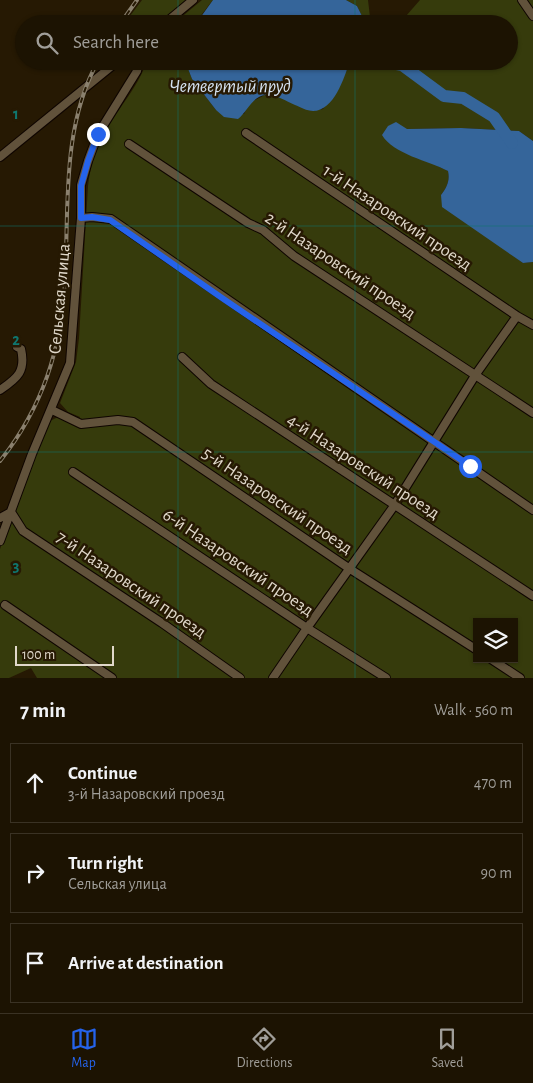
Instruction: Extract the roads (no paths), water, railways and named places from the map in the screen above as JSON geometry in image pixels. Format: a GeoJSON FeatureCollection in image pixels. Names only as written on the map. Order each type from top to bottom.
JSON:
{"type":"FeatureCollection","features":[{"type":"Feature","properties":{"kind":"street"},"geometry":{"type":"LineString","coordinates":[[175,15],[194,0]]}},
{"type":"Feature","properties":{"kind":"street"},"geometry":{"type":"LineString","coordinates":[[522,0],[533,16]]}},
{"type":"Feature","properties":{"kind":"street"},"geometry":{"type":"LineString","coordinates":[[0,157],[107,70]]}},
{"type":"Feature","properties":{"kind":"street","name":"Сельская улица"},"geometry":{"type":"LineString","coordinates":[[0,541],[70,363],[81,218],[81,186],[88,161],[98,134],[137,70]]}},
{"type":"Feature","properties":{"kind":"street","name":"1-й Назаровский проезд"},"geometry":{"type":"LineString","coordinates":[[246,133],[533,325]]}},
{"type":"Feature","properties":{"kind":"street","name":"2-й Назаровский проезд"},"geometry":{"type":"LineString","coordinates":[[130,144],[248,223],[263,230],[294,256],[533,413]]}},
{"type":"Feature","properties":{"kind":"street"},"geometry":{"type":"LineString","coordinates":[[81,218],[92,217],[110,220],[533,510]]}},
{"type":"Feature","properties":{"kind":"street"},"geometry":{"type":"LineString","coordinates":[[273,678],[394,506],[476,374],[517,316]]}},
{"type":"Feature","properties":{"kind":"street"},"geometry":{"type":"LineString","coordinates":[[0,390],[11,383],[21,372],[24,361],[21,349],[17,347]]}},
{"type":"Feature","properties":{"kind":"street","name":"4-й Назаровский проезд"},"geometry":{"type":"LineString","coordinates":[[182,357],[211,384],[533,596]]}},
{"type":"Feature","properties":{"kind":"street","name":"5-й Назаровский проезд"},"geometry":{"type":"LineString","coordinates":[[52,410],[81,424],[118,420],[133,422],[350,569],[473,647]]}},
{"type":"Feature","properties":{"kind":"street","name":"6-й Назаровский проезд"},"geometry":{"type":"LineString","coordinates":[[73,472],[307,628],[386,678]]}},
{"type":"Feature","properties":{"kind":"street"},"geometry":{"type":"LineString","coordinates":[[0,518],[11,512]]}},
{"type":"Feature","properties":{"kind":"street","name":"7-й Назаровский проезд"},"geometry":{"type":"LineString","coordinates":[[11,512],[23,531],[162,623],[240,678]]}},
{"type":"Feature","properties":{"kind":"street"},"geometry":{"type":"LineString","coordinates":[[5,605],[112,678]]}},
{"type":"Feature","properties":{"kind":"street"},"geometry":{"type":"LineString","coordinates":[[497,663],[520,678]]}},
{"type":"Feature","properties":{"kind":"water"},"geometry":{"type":"Polygon","coordinates":[[[213,0],[346,0],[357,6],[362,15],[202,15],[213,0]]]}},
{"type":"Feature","properties":{"kind":"water","name":"Четвертый пруд"},"geometry":{"type":"Polygon","coordinates":[[[188,70],[347,70],[332,100],[320,110],[308,110],[277,97],[266,95],[253,101],[238,119],[224,117],[216,110],[192,79],[188,70]]]}},
{"type":"Feature","properties":{"kind":"water"},"geometry":{"type":"Polygon","coordinates":[[[396,122],[407,129],[461,128],[519,131],[533,141],[533,262],[523,263],[442,207],[441,195],[448,184],[448,171],[403,152],[387,142],[382,135],[388,126],[396,122]]]}},
{"type":"Feature","properties":{"kind":"waterway"},"geometry":{"type":"LineString","coordinates":[[409,70],[444,96],[463,98],[494,117],[512,143]]}},
{"type":"Feature","properties":{"kind":"railway"},"geometry":{"type":"LineString","coordinates":[[126,15],[137,0]]}},
{"type":"Feature","properties":{"kind":"railway"},"geometry":{"type":"LineString","coordinates":[[0,461],[28,420],[47,376],[54,354],[63,307],[67,198],[72,141],[86,87],[94,70]]}}]}
